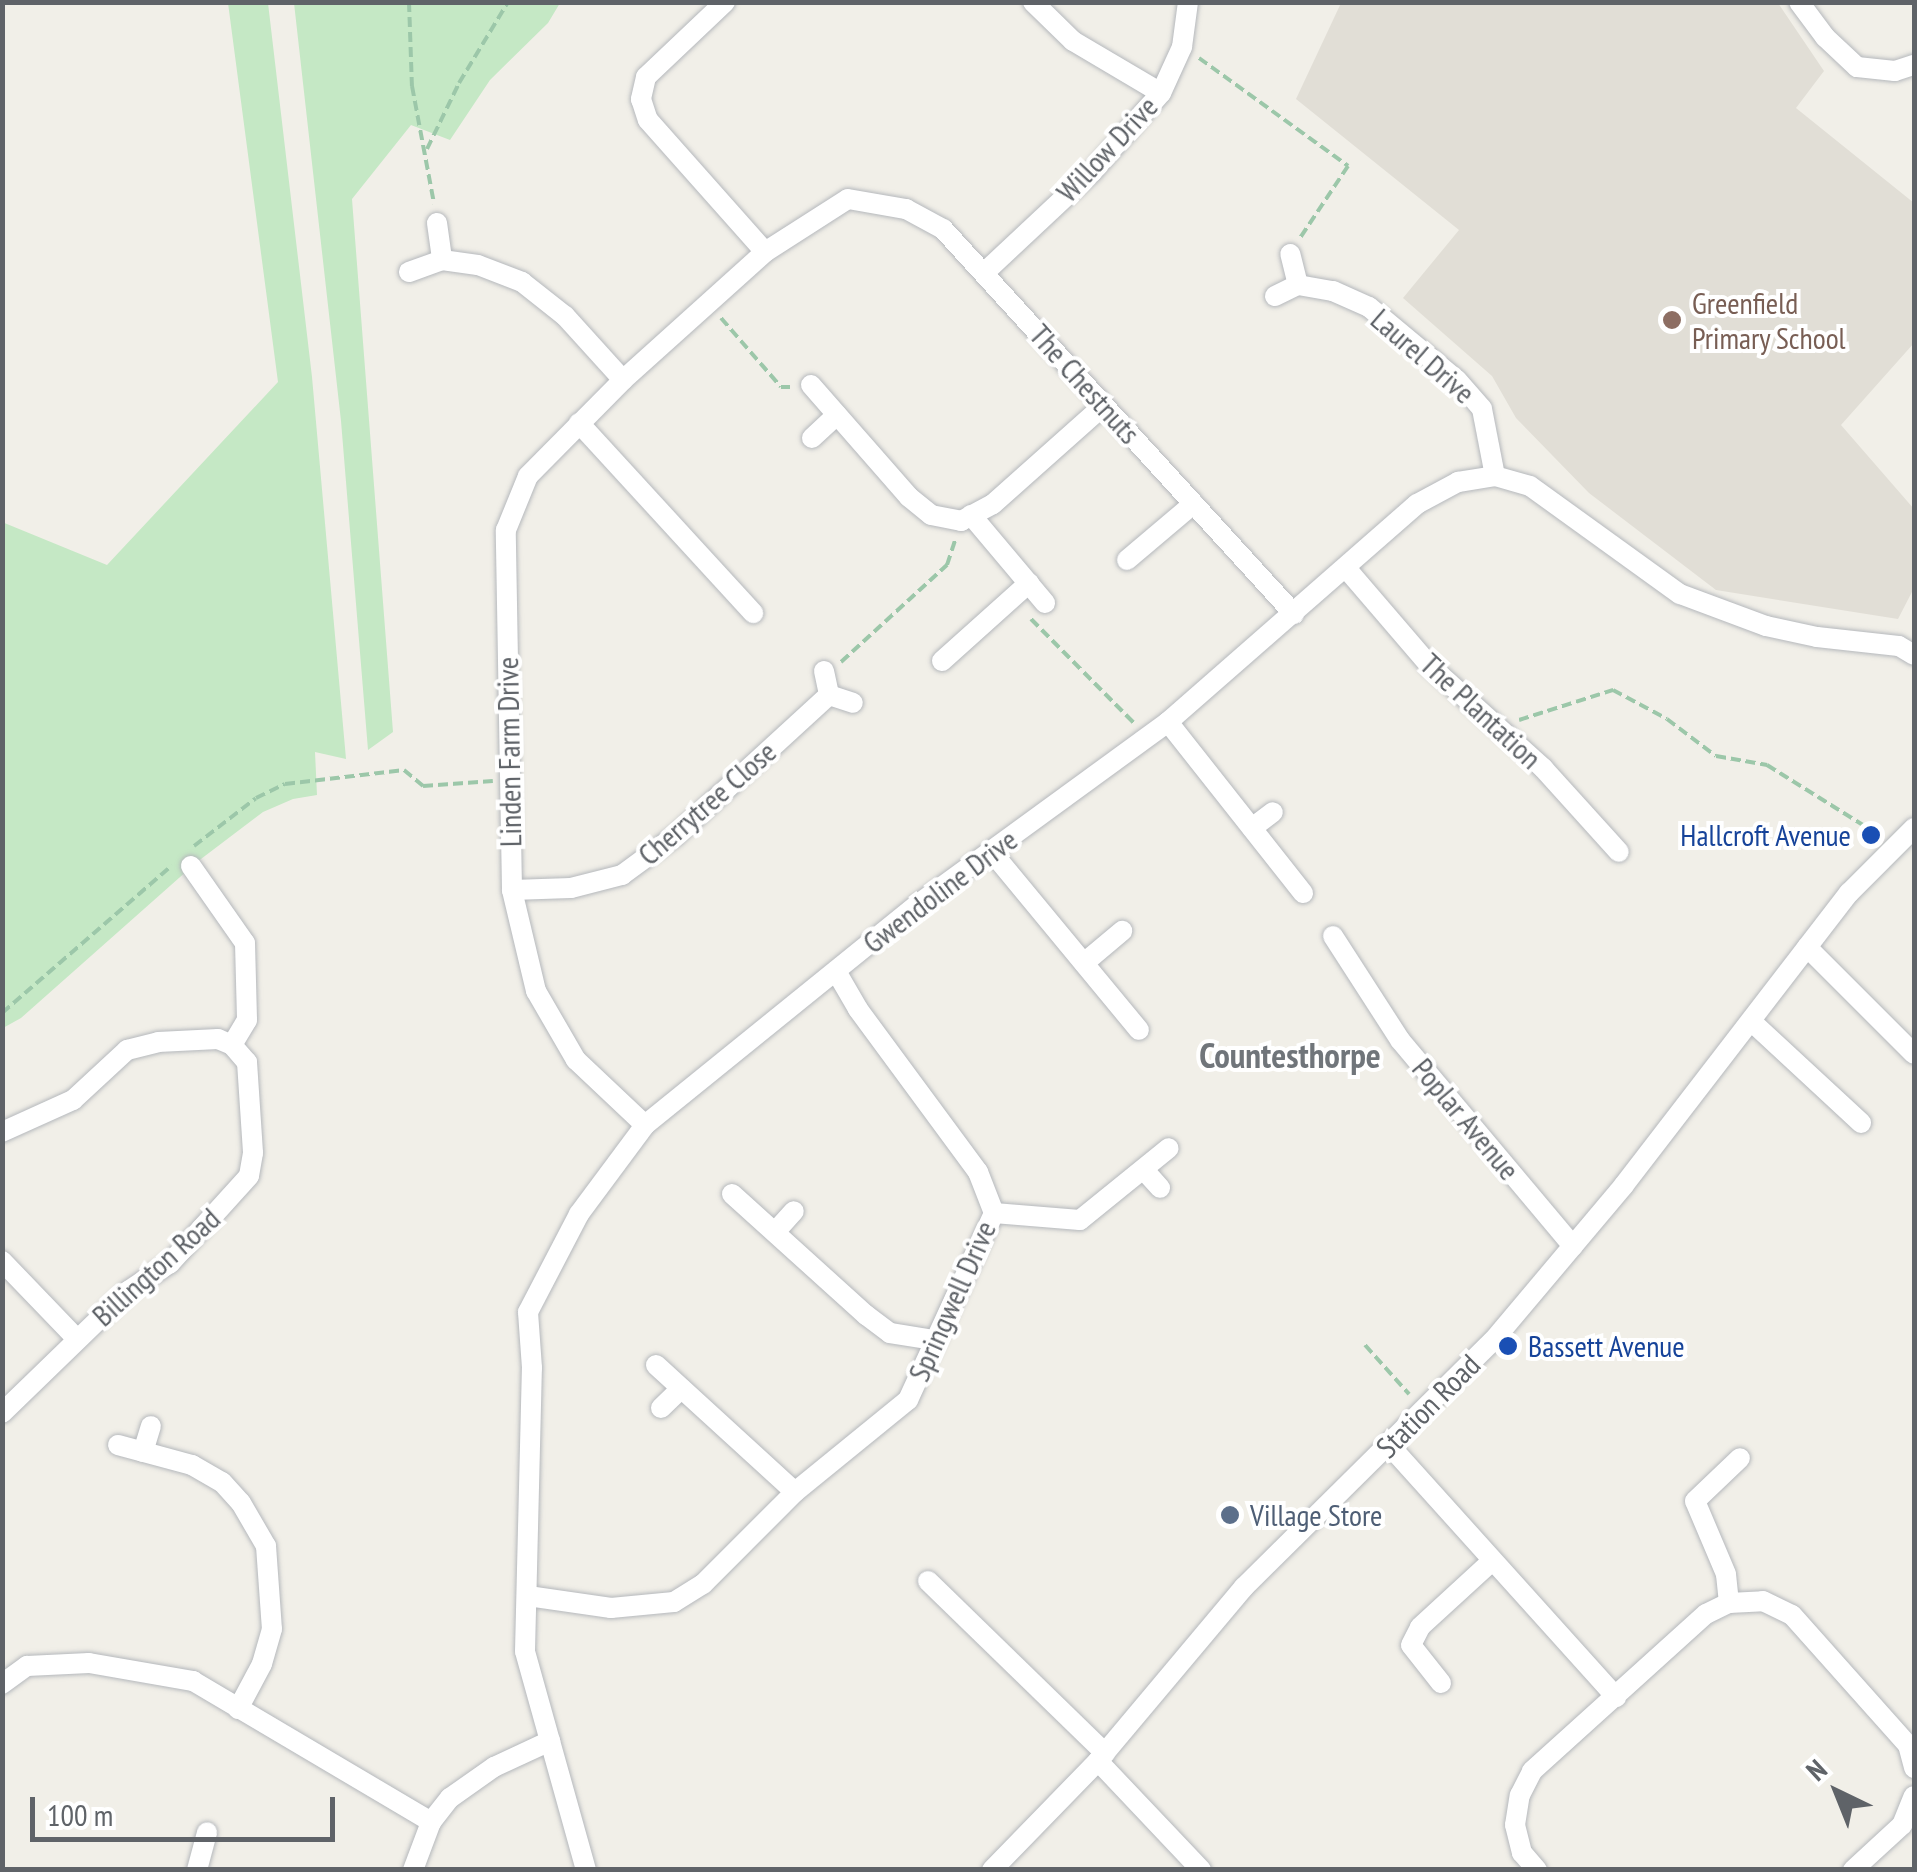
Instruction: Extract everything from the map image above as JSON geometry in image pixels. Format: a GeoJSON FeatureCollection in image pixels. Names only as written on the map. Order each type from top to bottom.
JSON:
{"type":"FeatureCollection","features":[{"type":"Feature","properties":{"kind":"street"},"geometry":{"type":"LineString","coordinates":[[726,2],[646,77],[641,99],[648,120],[765,252]]}},
{"type":"Feature","properties":{"kind":"street"},"geometry":{"type":"LineString","coordinates":[[1034,2],[1073,40],[1161,94]]}},
{"type":"Feature","properties":{"kind":"street","name":"Willow Drive"},"geometry":{"type":"LineString","coordinates":[[985,272],[1092,172],[1161,94],[1182,48],[1188,2]]}},
{"type":"Feature","properties":{"kind":"street"},"geometry":{"type":"LineString","coordinates":[[1799,2],[1825,37],[1856,67],[1895,71],[1914,66]]}},
{"type":"Feature","properties":{"kind":"street","name":"Linden Farm Drive"},"geometry":{"type":"LineString","coordinates":[[645,1125],[576,1060],[536,991],[512,890],[506,530],[528,476],[623,380],[765,252],[848,199]]}},
{"type":"Feature","properties":{"kind":"street","name":"The Chestnuts"},"geometry":{"type":"LineString","coordinates":[[848,199],[906,209],[943,229],[1294,614]]}},
{"type":"Feature","properties":{"kind":"street"},"geometry":{"type":"LineString","coordinates":[[436,224],[442,260]]}},
{"type":"Feature","properties":{"kind":"street"},"geometry":{"type":"LineString","coordinates":[[1275,296],[1298,285],[1290,254]]}},
{"type":"Feature","properties":{"kind":"street"},"geometry":{"type":"LineString","coordinates":[[409,272],[442,260],[478,264],[522,282],[565,316],[623,380]]}},
{"type":"Feature","properties":{"kind":"street","name":"Laurel Drive"},"geometry":{"type":"LineString","coordinates":[[1298,285],[1332,291],[1369,307],[1457,380],[1482,409],[1495,476]]}},
{"type":"Feature","properties":{"kind":"street"},"geometry":{"type":"LineString","coordinates":[[811,385],[909,497],[931,515],[960,521],[992,504],[1103,406]]}},
{"type":"Feature","properties":{"kind":"street"},"geometry":{"type":"LineString","coordinates":[[812,438],[837,415]]}},
{"type":"Feature","properties":{"kind":"street"},"geometry":{"type":"LineString","coordinates":[[579,423],[753,614]]}},
{"type":"Feature","properties":{"kind":"street"},"geometry":{"type":"LineString","coordinates":[[1495,476],[1530,486],[1570,511],[1616,551],[1680,594],[1766,626],[1817,637],[1899,646],[1914,655]]}},
{"type":"Feature","properties":{"kind":"street","name":"Gwendoline Drive"},"geometry":{"type":"LineString","coordinates":[[586,1870],[525,1651],[528,1312],[580,1214],[645,1125],[991,851],[1168,722],[1418,504],[1458,482],[1495,476]]}},
{"type":"Feature","properties":{"kind":"street"},"geometry":{"type":"LineString","coordinates":[[1127,560],[1193,504]]}},
{"type":"Feature","properties":{"kind":"street"},"geometry":{"type":"LineString","coordinates":[[971,515],[1021,590],[1045,602]]}},
{"type":"Feature","properties":{"kind":"street","name":"The Plantation"},"geometry":{"type":"LineString","coordinates":[[1346,568],[1429,666],[1543,768],[1618,852]]}},
{"type":"Feature","properties":{"kind":"street"},"geometry":{"type":"LineString","coordinates":[[942,661],[1021,590]]}},
{"type":"Feature","properties":{"kind":"street"},"geometry":{"type":"LineString","coordinates":[[824,671],[829,695],[853,703]]}},
{"type":"Feature","properties":{"kind":"street","name":"Cherrytree Close"},"geometry":{"type":"LineString","coordinates":[[512,890],[571,888],[622,874],[675,836],[829,695]]}},
{"type":"Feature","properties":{"kind":"street"},"geometry":{"type":"LineString","coordinates":[[1168,722],[1303,893]]}},
{"type":"Feature","properties":{"kind":"street"},"geometry":{"type":"LineString","coordinates":[[1252,828],[1273,812]]}},
{"type":"Feature","properties":{"kind":"street","name":"Station Road"},"geometry":{"type":"LineString","coordinates":[[992,1870],[1102,1757],[1233,1598],[1324,1503],[1426,1412],[1573,1246],[1849,893],[1914,828]]}},
{"type":"Feature","properties":{"kind":"street"},"geometry":{"type":"LineString","coordinates":[[991,851],[1139,1030]]}},
{"type":"Feature","properties":{"kind":"street"},"geometry":{"type":"LineString","coordinates":[[2,1132],[73,1100],[127,1050],[158,1042],[218,1039],[232,1045],[247,1020],[245,943],[186,858]]}},
{"type":"Feature","properties":{"kind":"street"},"geometry":{"type":"LineString","coordinates":[[1084,964],[1122,931]]}},
{"type":"Feature","properties":{"kind":"street","name":"Poplar Avenue"},"geometry":{"type":"LineString","coordinates":[[1333,936],[1400,1040],[1573,1246]]}},
{"type":"Feature","properties":{"kind":"street"},"geometry":{"type":"LineString","coordinates":[[1807,948],[1914,1054]]}},
{"type":"Feature","properties":{"kind":"street","name":"Springwell Drive"},"geometry":{"type":"LineString","coordinates":[[528,1596],[611,1608],[674,1602],[703,1584],[795,1492],[908,1400],[994,1213],[978,1172],[858,1009],[836,971]]}},
{"type":"Feature","properties":{"kind":"street"},"geometry":{"type":"LineString","coordinates":[[1751,1021],[1861,1123]]}},
{"type":"Feature","properties":{"kind":"street","name":"Billington Road"},"geometry":{"type":"LineString","coordinates":[[2,1413],[128,1290],[170,1262],[249,1176],[253,1153],[247,1062],[232,1045]]}},
{"type":"Feature","properties":{"kind":"street"},"geometry":{"type":"LineString","coordinates":[[994,1213],[1080,1220],[1168,1148]]}},
{"type":"Feature","properties":{"kind":"street"},"geometry":{"type":"LineString","coordinates":[[1144,1170],[1160,1188]]}},
{"type":"Feature","properties":{"kind":"street"},"geometry":{"type":"LineString","coordinates":[[732,1194],[890,1333],[934,1340]]}},
{"type":"Feature","properties":{"kind":"street"},"geometry":{"type":"LineString","coordinates":[[775,1232],[794,1212]]}},
{"type":"Feature","properties":{"kind":"street"},"geometry":{"type":"LineString","coordinates":[[2,1261],[77,1338]]}},
{"type":"Feature","properties":{"kind":"street"},"geometry":{"type":"LineString","coordinates":[[656,1366],[795,1492]]}},
{"type":"Feature","properties":{"kind":"street"},"geometry":{"type":"LineString","coordinates":[[661,1408],[681,1389]]}},
{"type":"Feature","properties":{"kind":"street"},"geometry":{"type":"LineString","coordinates":[[144,1452],[151,1426]]}},
{"type":"Feature","properties":{"kind":"street"},"geometry":{"type":"LineString","coordinates":[[118,1445],[192,1466],[222,1482],[242,1503],[266,1546],[272,1629],[262,1664],[238,1709]]}},
{"type":"Feature","properties":{"kind":"street"},"geometry":{"type":"LineString","coordinates":[[1390,1446],[1616,1697]]}},
{"type":"Feature","properties":{"kind":"street"},"geometry":{"type":"LineString","coordinates":[[1729,1603],[1726,1574],[1696,1501],[1740,1458]]}},
{"type":"Feature","properties":{"kind":"street"},"geometry":{"type":"LineString","coordinates":[[1441,1683],[1411,1645],[1420,1627],[1492,1562]]}},
{"type":"Feature","properties":{"kind":"street"},"geometry":{"type":"LineString","coordinates":[[928,1580],[1102,1757],[1201,1870]]}},
{"type":"Feature","properties":{"kind":"street"},"geometry":{"type":"LineString","coordinates":[[1537,1870],[1522,1852],[1515,1825],[1520,1795],[1532,1772],[1706,1614],[1729,1603],[1763,1601],[1792,1615],[1908,1746],[1914,1768]]}},
{"type":"Feature","properties":{"kind":"street"},"geometry":{"type":"LineString","coordinates":[[2,1684],[27,1666],[88,1663],[194,1681],[432,1822]]}},
{"type":"Feature","properties":{"kind":"street"},"geometry":{"type":"LineString","coordinates":[[413,1870],[432,1822],[450,1798],[494,1767],[550,1741]]}},
{"type":"Feature","properties":{"kind":"street"},"geometry":{"type":"LineString","coordinates":[[1854,1870],[1902,1825],[1914,1796]]}},
{"type":"Feature","properties":{"kind":"street"},"geometry":{"type":"LineString","coordinates":[[197,1870],[207,1832]]}},
{"type":"Feature","properties":{"kind":"path"},"geometry":{"type":"LineString","coordinates":[[409,2],[412,86],[427,150],[436,224]]}},
{"type":"Feature","properties":{"kind":"path"},"geometry":{"type":"LineString","coordinates":[[427,150],[458,83],[508,2]]}},
{"type":"Feature","properties":{"kind":"path"},"geometry":{"type":"LineString","coordinates":[[1182,48],[1348,166],[1290,254]]}},
{"type":"Feature","properties":{"kind":"path"},"geometry":{"type":"LineString","coordinates":[[708,303],[781,388],[811,385]]}},
{"type":"Feature","properties":{"kind":"path"},"geometry":{"type":"LineString","coordinates":[[824,671],[835,668],[947,564],[958,534],[968,547]]}},
{"type":"Feature","properties":{"kind":"path"},"geometry":{"type":"LineString","coordinates":[[1021,590],[1148,737]]}},
{"type":"Feature","properties":{"kind":"path"},"geometry":{"type":"LineString","coordinates":[[1495,727],[1613,690],[1667,719],[1716,756],[1767,764],[1895,847]]}},
{"type":"Feature","properties":{"kind":"path"},"geometry":{"type":"LineString","coordinates":[[2,1013],[256,798],[285,784],[316,777],[404,770],[422,786],[508,780]]}},
{"type":"Feature","properties":{"kind":"path"},"geometry":{"type":"LineString","coordinates":[[1365,1345],[1426,1412]]}},
{"type":"Feature","properties":{"kind":"shaded area","name":"Greenfield Primary School"},"geometry":{"type":"Polygon","coordinates":[[[1341,3],[1778,3],[1824,71],[1796,108],[1914,203],[1914,343],[1841,425],[1914,509],[1914,588],[1898,619],[1716,590],[1589,493],[1516,418],[1492,376],[1403,298],[1459,230],[1296,99],[1341,3]]]}},
{"type":"Feature","properties":{"kind":"green space"},"geometry":{"type":"Polygon","coordinates":[[[228,3],[268,3],[312,377],[346,759],[315,752],[317,795],[293,799],[263,812],[197,862],[21,1018],[3,1028],[2,522],[107,565],[278,382],[228,3]]]}},
{"type":"Feature","properties":{"kind":"green space"},"geometry":{"type":"Polygon","coordinates":[[[294,3],[560,3],[548,23],[490,80],[450,140],[411,125],[352,199],[393,732],[368,750],[341,421],[294,3]]]}},
{"type":"Feature","properties":{"kind":"place","name":"Greenfield Primary School"},"geometry":{"type":"Point","coordinates":[1672,320]}},
{"type":"Feature","properties":{"kind":"place","name":"Hallcroft Avenue"},"geometry":{"type":"Point","coordinates":[1871,835]}},
{"type":"Feature","properties":{"kind":"place","name":"Bassett Avenue"},"geometry":{"type":"Point","coordinates":[1508,1346]}},
{"type":"Feature","properties":{"kind":"place","name":"Village Store"},"geometry":{"type":"Point","coordinates":[1230,1515]}},
{"type":"Feature","properties":{"kind":"district","name":"Countesthorpe"},"geometry":{"type":"Point","coordinates":[1290,1055]}}]}
